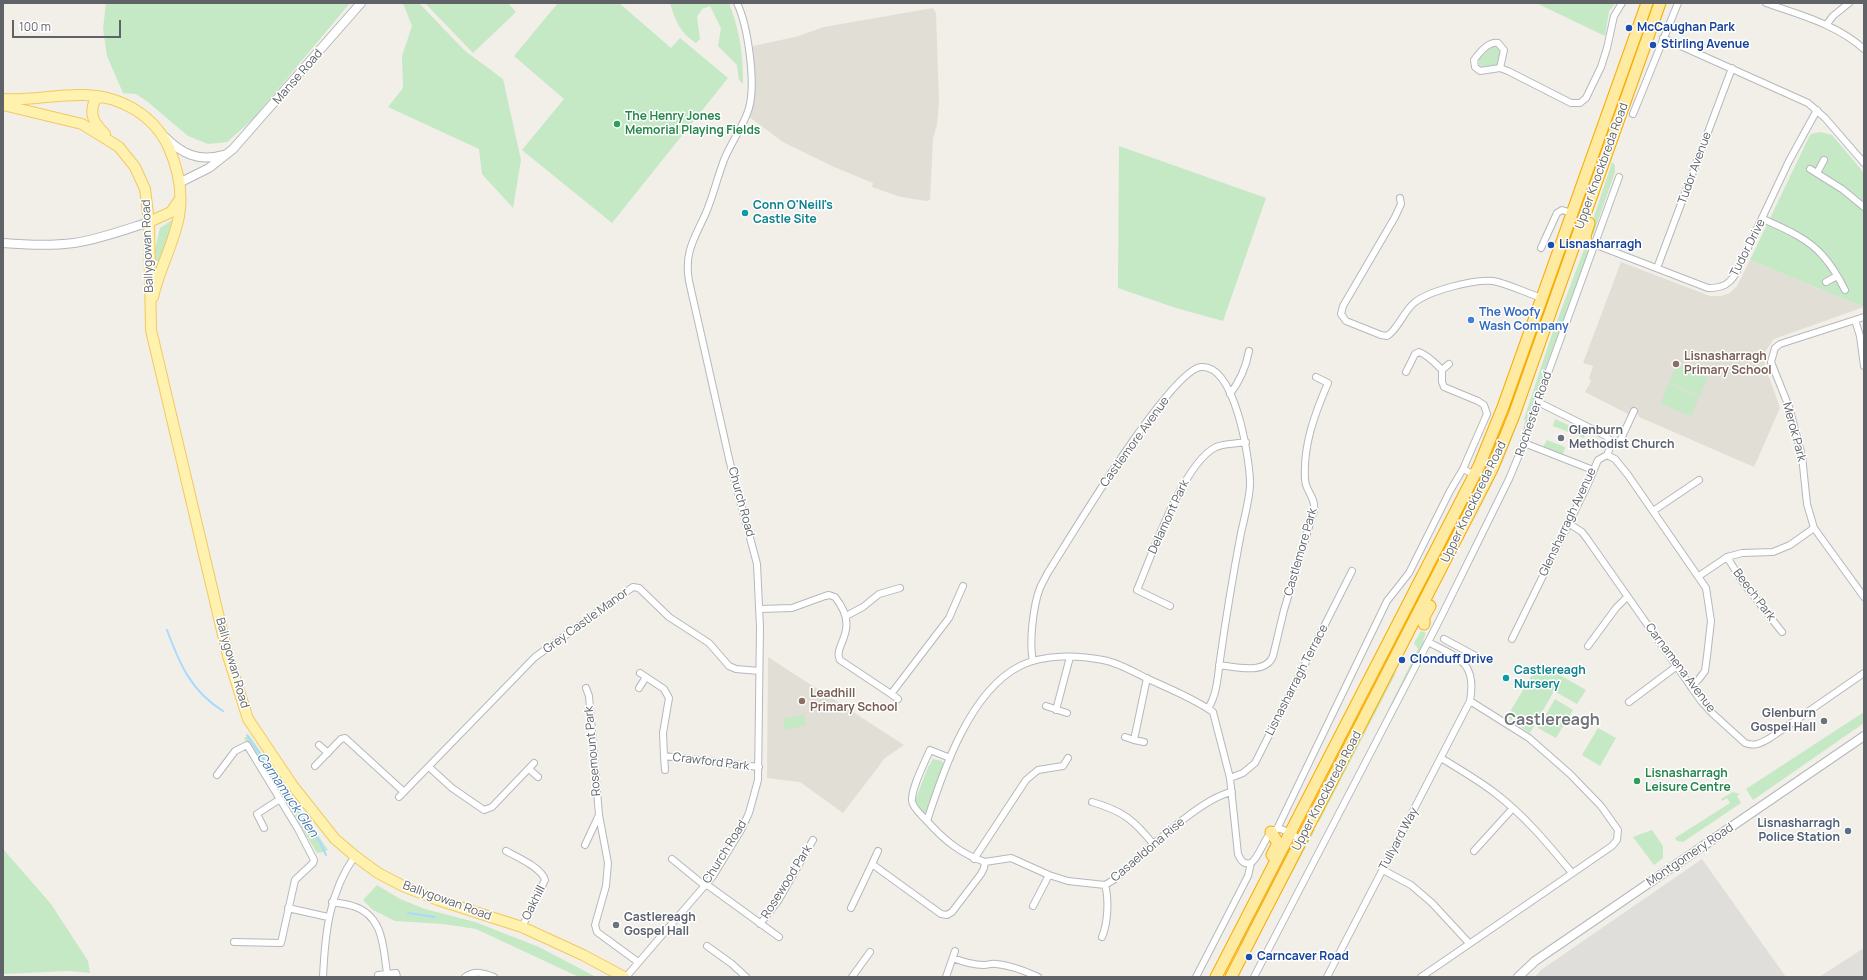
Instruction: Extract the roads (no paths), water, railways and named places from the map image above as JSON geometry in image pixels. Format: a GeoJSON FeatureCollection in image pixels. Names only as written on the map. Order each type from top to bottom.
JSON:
{"type":"FeatureCollection","features":[{"type":"Feature","properties":{"kind":"highway","name":"Upper Knockbreda Road"},"geometry":{"type":"LineString","coordinates":[[1216,977],[1475,475],[1497,424],[1647,3]]}},
{"type":"Feature","properties":{"kind":"highway","name":"Upper Knockbreda Road"},"geometry":{"type":"LineString","coordinates":[[1231,977],[1302,840],[1425,624],[1466,521],[1503,442],[1586,241],[1595,186],[1660,3]]}},
{"type":"Feature","properties":{"kind":"highway"},"geometry":{"type":"LineString","coordinates":[[1226,958],[1235,928],[1277,846],[1274,831]]}},
{"type":"Feature","properties":{"kind":"highway"},"geometry":{"type":"LineString","coordinates":[[1238,963],[1240,973],[1238,977]]}},
{"type":"Feature","properties":{"kind":"main road","name":"Ballygowan Road"},"geometry":{"type":"LineString","coordinates":[[3,99],[18,100],[84,95],[101,97],[126,104],[143,114],[159,131],[173,158],[179,183],[180,214],[177,228],[159,274],[151,310]]}},
{"type":"Feature","properties":{"kind":"main road"},"geometry":{"type":"LineString","coordinates":[[101,97],[95,100],[91,113],[95,122],[114,143]]}},
{"type":"Feature","properties":{"kind":"main road","name":"Ballygowan Road"},"geometry":{"type":"LineString","coordinates":[[3,105],[82,124],[114,143],[136,167],[145,189],[148,211],[151,330],[229,658],[246,712],[270,752],[315,815],[335,839],[378,873],[403,886],[438,900],[522,927],[584,955],[625,977]]}},
{"type":"Feature","properties":{"kind":"main road"},"geometry":{"type":"LineString","coordinates":[[149,222],[171,212],[180,199]]}},
{"type":"Feature","properties":{"kind":"main road"},"geometry":{"type":"LineString","coordinates":[[148,211],[162,214],[171,212]]}},
{"type":"Feature","properties":{"kind":"street","name":"Manse Road"},"geometry":{"type":"LineString","coordinates":[[179,183],[209,168],[233,149],[361,3]]}},
{"type":"Feature","properties":{"kind":"street","name":"Church Road"},"geometry":{"type":"LineString","coordinates":[[625,977],[706,885],[725,856],[749,813],[758,780],[760,609],[758,573],[755,556],[730,463],[689,281],[687,264],[691,244],[711,200],[724,160],[749,108],[751,96],[750,59],[746,30],[737,3]]}},
{"type":"Feature","properties":{"kind":"street"},"geometry":{"type":"LineString","coordinates":[[1500,68],[1504,50],[1498,43],[1495,42],[1489,45],[1474,60],[1475,67],[1480,71],[1500,68],[1571,104],[1580,103],[1586,98],[1601,67],[1608,48],[1614,16],[1622,3]]}},
{"type":"Feature","properties":{"kind":"street"},"geometry":{"type":"LineString","coordinates":[[1633,114],[1645,88],[1663,38],[1678,3]]}},
{"type":"Feature","properties":{"kind":"street"},"geometry":{"type":"LineString","coordinates":[[1766,3],[1827,24],[1843,33],[1864,49]]}},
{"type":"Feature","properties":{"kind":"street"},"geometry":{"type":"LineString","coordinates":[[1827,24],[1833,16],[1849,3]]}},
{"type":"Feature","properties":{"kind":"street"},"geometry":{"type":"LineString","coordinates":[[1663,38],[1808,103],[1817,110],[1864,163]]}},
{"type":"Feature","properties":{"kind":"street","name":"Tudor Avenue"},"geometry":{"type":"LineString","coordinates":[[1657,268],[1732,68]]}},
{"type":"Feature","properties":{"kind":"street","name":"Tudor Drive"},"geometry":{"type":"LineString","coordinates":[[1586,241],[1708,288],[1724,287],[1731,282],[1736,273],[1789,161],[1817,110]]}},
{"type":"Feature","properties":{"kind":"street","name":"Manse Road"},"geometry":{"type":"LineString","coordinates":[[159,131],[180,150],[195,158],[213,158],[233,149]]}},
{"type":"Feature","properties":{"kind":"street"},"geometry":{"type":"LineString","coordinates":[[1817,173],[1824,160]]}},
{"type":"Feature","properties":{"kind":"street"},"geometry":{"type":"LineString","coordinates":[[1810,169],[1842,189],[1864,207]]}},
{"type":"Feature","properties":{"kind":"street","name":"Rochester Road"},"geometry":{"type":"LineString","coordinates":[[1428,642],[1425,624],[1509,479],[1524,443],[1525,436],[1538,402],[1586,241],[1619,177]]}},
{"type":"Feature","properties":{"kind":"street"},"geometry":{"type":"LineString","coordinates":[[1400,198],[1401,204],[1385,236],[1377,247],[1343,306],[1341,314],[1346,321],[1381,335],[1390,334],[1403,315],[1418,300],[1432,294],[1476,282],[1498,282],[1542,298]]}},
{"type":"Feature","properties":{"kind":"street","name":"Upper Knockbreda Road"},"geometry":{"type":"LineString","coordinates":[[1541,248],[1557,213],[1562,210],[1572,213]]}},
{"type":"Feature","properties":{"kind":"street"},"geometry":{"type":"LineString","coordinates":[[130,229],[144,217],[148,211]]}},
{"type":"Feature","properties":{"kind":"street"},"geometry":{"type":"LineString","coordinates":[[1762,219],[1789,231],[1823,255],[1845,290]]}},
{"type":"Feature","properties":{"kind":"street"},"geometry":{"type":"LineString","coordinates":[[3,243],[50,245],[74,243],[130,229],[149,222]]}},
{"type":"Feature","properties":{"kind":"street"},"geometry":{"type":"LineString","coordinates":[[1826,282],[1837,276]]}},
{"type":"Feature","properties":{"kind":"street","name":"Merok Park"},"geometry":{"type":"LineString","coordinates":[[1863,595],[1814,528],[1807,504],[1802,456],[1788,407],[1771,362],[1772,354],[1775,348],[1780,344],[1864,317]]}},
{"type":"Feature","properties":{"kind":"street"},"geometry":{"type":"LineString","coordinates":[[1855,320],[1860,336],[1864,366]]}},
{"type":"Feature","properties":{"kind":"street"},"geometry":{"type":"LineString","coordinates":[[1230,394],[1240,378],[1246,364],[1248,351]]}},
{"type":"Feature","properties":{"kind":"street"},"geometry":{"type":"LineString","coordinates":[[1406,372],[1415,354],[1419,352],[1429,357],[1434,364],[1442,370],[1449,364]]}},
{"type":"Feature","properties":{"kind":"street","name":"Castlemore Avenue"},"geometry":{"type":"LineString","coordinates":[[1033,661],[1031,652],[1032,641],[1040,588],[1122,457],[1150,418],[1176,386],[1190,373],[1200,367],[1207,368],[1215,371],[1222,379],[1239,414],[1246,442],[1251,482],[1228,605],[1219,665],[1213,695],[1208,708]]}},
{"type":"Feature","properties":{"kind":"street","name":"Upper Knockbreda Road"},"geometry":{"type":"LineString","coordinates":[[1251,863],[1257,858],[1274,831],[1387,601],[1409,573],[1450,491],[1463,469],[1486,414],[1486,408],[1478,400],[1444,387],[1442,382],[1442,370]]}},
{"type":"Feature","properties":{"kind":"street","name":"Castlemore Park"},"geometry":{"type":"LineString","coordinates":[[1219,665],[1262,667],[1269,663],[1273,656],[1315,506],[1313,497],[1305,482],[1305,460],[1312,421],[1328,383],[1316,377]]}},
{"type":"Feature","properties":{"kind":"street"},"geometry":{"type":"LineString","coordinates":[[1538,402],[1606,436],[1612,443],[1620,442],[1634,412]]}},
{"type":"Feature","properties":{"kind":"street","name":"Delamont Park"},"geometry":{"type":"LineString","coordinates":[[1170,606],[1137,590],[1180,491],[1194,468],[1206,453],[1224,445],[1246,442]]}},
{"type":"Feature","properties":{"kind":"street"},"geometry":{"type":"LineString","coordinates":[[1524,443],[1593,470]]}},
{"type":"Feature","properties":{"kind":"street","name":"Glensharragh Avenue"},"geometry":{"type":"LineString","coordinates":[[1512,639],[1598,460],[1607,455],[1612,443]]}},
{"type":"Feature","properties":{"kind":"street"},"geometry":{"type":"LineString","coordinates":[[1607,455],[1615,459],[1654,511],[1706,588],[1710,621],[1705,671],[1691,687]]}},
{"type":"Feature","properties":{"kind":"street","name":"Upper Knockbreda Road"},"geometry":{"type":"LineString","coordinates":[[1463,469],[1475,475]]}},
{"type":"Feature","properties":{"kind":"street"},"geometry":{"type":"LineString","coordinates":[[1654,511],[1699,480]]}},
{"type":"Feature","properties":{"kind":"street","name":"Carnamena Avenue"},"geometry":{"type":"LineString","coordinates":[[1568,523],[1582,532],[1691,687],[1712,713],[1745,743],[1751,745],[1760,744],[1864,673]]}},
{"type":"Feature","properties":{"kind":"street"},"geometry":{"type":"LineString","coordinates":[[1699,576],[1727,558],[1742,553],[1773,552],[1790,545],[1814,528]]}},
{"type":"Feature","properties":{"kind":"street","name":"Beech Park"},"geometry":{"type":"LineString","coordinates":[[1727,558],[1742,581],[1782,632]]}},
{"type":"Feature","properties":{"kind":"street","name":"Lisnasharragh Terrace"},"geometry":{"type":"LineString","coordinates":[[1230,778],[1243,773],[1255,763],[1352,571]]}},
{"type":"Feature","properties":{"kind":"street"},"geometry":{"type":"LineString","coordinates":[[892,694],[948,618],[963,586]]}},
{"type":"Feature","properties":{"kind":"street","name":"Grey Castle Manor"},"geometry":{"type":"LineString","coordinates":[[400,797],[535,658],[633,587],[639,588],[669,617],[709,643],[729,666],[736,669],[759,671]]}},
{"type":"Feature","properties":{"kind":"street"},"geometry":{"type":"LineString","coordinates":[[846,616],[863,607],[879,594],[900,588]]}},
{"type":"Feature","properties":{"kind":"street"},"geometry":{"type":"LineString","coordinates":[[760,609],[792,608],[829,595],[835,597],[846,616],[847,632],[838,654],[840,660],[898,699]]}},
{"type":"Feature","properties":{"kind":"street"},"geometry":{"type":"LineString","coordinates":[[1588,646],[1616,608],[1627,597]]}},
{"type":"Feature","properties":{"kind":"street"},"geometry":{"type":"LineString","coordinates":[[1404,613],[1425,624]]}},
{"type":"Feature","properties":{"kind":"street"},"geometry":{"type":"LineString","coordinates":[[1444,639],[1481,660]]}},
{"type":"Feature","properties":{"kind":"street"},"geometry":{"type":"LineString","coordinates":[[1257,976],[1428,642],[1452,655],[1464,664],[1472,681],[1470,701],[1518,731],[1551,756],[1601,806],[1618,830],[1617,840],[1612,846],[1421,977]]}},
{"type":"Feature","properties":{"kind":"street"},"geometry":{"type":"LineString","coordinates":[[1452,655],[1457,646]]}},
{"type":"Feature","properties":{"kind":"street"},"geometry":{"type":"LineString","coordinates":[[1056,710],[1070,657]]}},
{"type":"Feature","properties":{"kind":"street"},"geometry":{"type":"LineString","coordinates":[[927,821],[950,758],[972,714],[985,695],[1019,666],[1043,658],[1070,657],[1104,660],[1119,665],[1208,708],[1213,712],[1216,719],[1230,778],[1238,854],[1242,862],[1251,863],[1248,876],[1196,977]]}},
{"type":"Feature","properties":{"kind":"street"},"geometry":{"type":"LineString","coordinates":[[1629,702],[1677,666]]}},
{"type":"Feature","properties":{"kind":"street","name":"Crawford Park"},"geometry":{"type":"LineString","coordinates":[[640,673],[664,689],[668,698],[664,733],[665,770]]}},
{"type":"Feature","properties":{"kind":"street"},"geometry":{"type":"LineString","coordinates":[[639,688],[646,677]]}},
{"type":"Feature","properties":{"kind":"street"},"geometry":{"type":"LineString","coordinates":[[1134,740],[1147,678]]}},
{"type":"Feature","properties":{"kind":"street","name":"Rosemount Park"},"geometry":{"type":"LineString","coordinates":[[586,688],[599,815],[607,853],[608,875],[604,897],[595,924],[595,929],[638,962]]}},
{"type":"Feature","properties":{"kind":"street","name":"Tullyard Way"},"geometry":{"type":"LineString","coordinates":[[1327,977],[1470,701]]}},
{"type":"Feature","properties":{"kind":"street"},"geometry":{"type":"LineString","coordinates":[[1046,706],[1067,713]]}},
{"type":"Feature","properties":{"kind":"street","name":"Montgomery Road"},"geometry":{"type":"LineString","coordinates":[[1518,977],[1542,957],[1864,736]]}},
{"type":"Feature","properties":{"kind":"street"},"geometry":{"type":"LineString","coordinates":[[1124,737],[1144,742]]}},
{"type":"Feature","properties":{"kind":"street"},"geometry":{"type":"LineString","coordinates":[[315,766],[341,739],[345,738],[404,792]]}},
{"type":"Feature","properties":{"kind":"street"},"geometry":{"type":"LineString","coordinates":[[319,744],[328,753]]}},
{"type":"Feature","properties":{"kind":"street"},"geometry":{"type":"LineString","coordinates":[[217,774],[235,751],[247,745],[280,799],[314,860],[314,863],[295,880],[281,943],[234,942]]}},
{"type":"Feature","properties":{"kind":"street"},"geometry":{"type":"LineString","coordinates":[[872,864],[941,914],[947,915],[952,912],[981,874],[985,862],[964,854],[946,841],[916,809],[912,801],[915,788],[930,750],[950,758]]}},
{"type":"Feature","properties":{"kind":"street","name":"Crawford Park"},"geometry":{"type":"LineString","coordinates":[[664,756],[759,767]]}},
{"type":"Feature","properties":{"kind":"street"},"geometry":{"type":"LineString","coordinates":[[974,859],[1026,780],[1038,770],[1063,766],[1068,758]]}},
{"type":"Feature","properties":{"kind":"street"},"geometry":{"type":"LineString","coordinates":[[1441,758],[1496,793],[1540,834],[1572,873]]}},
{"type":"Feature","properties":{"kind":"street"},"geometry":{"type":"LineString","coordinates":[[429,767],[452,788],[484,810],[492,807],[534,763]]}},
{"type":"Feature","properties":{"kind":"street"},"geometry":{"type":"LineString","coordinates":[[529,769],[538,778]]}},
{"type":"Feature","properties":{"kind":"street","name":"Casaeldona Rise"},"geometry":{"type":"LineString","coordinates":[[985,862],[1011,858],[1049,875],[1068,881],[1105,885],[1115,879],[1191,814],[1222,795],[1232,792]]}},
{"type":"Feature","properties":{"kind":"street"},"geometry":{"type":"LineString","coordinates":[[264,828],[257,814],[280,799]]}},
{"type":"Feature","properties":{"kind":"street"},"geometry":{"type":"LineString","coordinates":[[1092,802],[1137,824],[1154,845]]}},
{"type":"Feature","properties":{"kind":"street"},"geometry":{"type":"LineString","coordinates":[[1474,851],[1513,808]]}},
{"type":"Feature","properties":{"kind":"street"},"geometry":{"type":"LineString","coordinates":[[585,845],[599,815]]}},
{"type":"Feature","properties":{"kind":"street"},"geometry":{"type":"LineString","coordinates":[[1274,831],[1290,834],[1302,840]]}},
{"type":"Feature","properties":{"kind":"street","name":"Rosewood Park"},"geometry":{"type":"LineString","coordinates":[[760,924],[778,901],[813,840]]}},
{"type":"Feature","properties":{"kind":"street","name":"Oakhill"},"geometry":{"type":"LineString","coordinates":[[506,851],[537,869],[546,880],[522,927]]}},
{"type":"Feature","properties":{"kind":"street"},"geometry":{"type":"LineString","coordinates":[[851,908],[878,851]]}},
{"type":"Feature","properties":{"kind":"street"},"geometry":{"type":"LineString","coordinates":[[323,977],[328,917],[341,879],[355,856]]}},
{"type":"Feature","properties":{"kind":"street","name":"Rosewood Park"},"geometry":{"type":"LineString","coordinates":[[672,859],[779,938]]}},
{"type":"Feature","properties":{"kind":"street"},"geometry":{"type":"LineString","coordinates":[[1383,870],[1411,885],[1432,903],[1469,943]]}},
{"type":"Feature","properties":{"kind":"street"},"geometry":{"type":"LineString","coordinates":[[1033,906],[1049,875]]}},
{"type":"Feature","properties":{"kind":"street"},"geometry":{"type":"LineString","coordinates":[[1102,937],[1105,929],[1107,894],[1105,885]]}},
{"type":"Feature","properties":{"kind":"street"},"geometry":{"type":"LineString","coordinates":[[332,902],[354,906],[360,909],[377,924],[382,936],[387,973]]}},
{"type":"Feature","properties":{"kind":"street"},"geometry":{"type":"LineString","coordinates":[[288,908],[328,917]]}},
{"type":"Feature","properties":{"kind":"street"},"geometry":{"type":"LineString","coordinates":[[707,946],[732,964],[746,977]]}},
{"type":"Feature","properties":{"kind":"street"},"geometry":{"type":"LineString","coordinates":[[946,977],[955,951]]}},
{"type":"Feature","properties":{"kind":"street"},"geometry":{"type":"LineString","coordinates":[[852,977],[870,952]]}},
{"type":"Feature","properties":{"kind":"street"},"geometry":{"type":"LineString","coordinates":[[953,958],[969,963],[984,965],[1006,965],[1024,970],[1038,977]]}},
{"type":"Feature","properties":{"kind":"street"},"geometry":{"type":"LineString","coordinates":[[465,977],[477,972],[494,977]]}},
{"type":"Feature","properties":{"kind":"street"},"geometry":{"type":"LineString","coordinates":[[378,977],[387,973],[396,973],[397,977]]}},
{"type":"Feature","properties":{"kind":"waterway","name":"Carnamuck Glen"},"geometry":{"type":"LineString","coordinates":[[167,630],[182,666],[188,676],[203,695],[223,711]]}},
{"type":"Feature","properties":{"kind":"waterway","name":"Carnamuck Glen"},"geometry":{"type":"LineString","coordinates":[[247,735],[320,842],[326,855]]}},
{"type":"Feature","properties":{"kind":"waterway","name":"Carnamuck Glen"},"geometry":{"type":"LineString","coordinates":[[408,913],[435,917]]}},
{"type":"Feature","properties":{"kind":"place","name":"McCaughan Park"},"geometry":{"type":"Point","coordinates":[1629,28]}},
{"type":"Feature","properties":{"kind":"place","name":"Stirling Avenue"},"geometry":{"type":"Point","coordinates":[1653,45]}},
{"type":"Feature","properties":{"kind":"place","name":"The Henry Jones Memorial Playing Fields"},"geometry":{"type":"Point","coordinates":[617,124]}},
{"type":"Feature","properties":{"kind":"place","name":"Conn O'Neill's Castle Site"},"geometry":{"type":"Point","coordinates":[745,213]}},
{"type":"Feature","properties":{"kind":"place","name":"Lisnasharragh"},"geometry":{"type":"Point","coordinates":[1551,245]}},
{"type":"Feature","properties":{"kind":"place","name":"The Woofy Wash Company"},"geometry":{"type":"Point","coordinates":[1471,320]}},
{"type":"Feature","properties":{"kind":"place","name":"Lisnasharragh Primary School"},"geometry":{"type":"Point","coordinates":[1676,364]}},
{"type":"Feature","properties":{"kind":"place","name":"Glenburn Methodist Church"},"geometry":{"type":"Point","coordinates":[1561,438]}},
{"type":"Feature","properties":{"kind":"place","name":"Clonduff Drive"},"geometry":{"type":"Point","coordinates":[1402,660]}},
{"type":"Feature","properties":{"kind":"place","name":"Castlereagh Nursery"},"geometry":{"type":"Point","coordinates":[1506,678]}},
{"type":"Feature","properties":{"kind":"place","name":"Leadhill Primary School"},"geometry":{"type":"Point","coordinates":[802,701]}},
{"type":"Feature","properties":{"kind":"place","name":"Glenburn Gospel Hall"},"geometry":{"type":"Point","coordinates":[1824,721]}},
{"type":"Feature","properties":{"kind":"place","name":"Lisnasharragh Leisure Centre"},"geometry":{"type":"Point","coordinates":[1637,781]}},
{"type":"Feature","properties":{"kind":"place","name":"Lisnasharragh Police Station"},"geometry":{"type":"Point","coordinates":[1848,831]}},
{"type":"Feature","properties":{"kind":"place","name":"Castlereagh Gospel Hall"},"geometry":{"type":"Point","coordinates":[616,925]}},
{"type":"Feature","properties":{"kind":"place","name":"Carncaver Road"},"geometry":{"type":"Point","coordinates":[1249,957]}},
{"type":"Feature","properties":{"kind":"district","name":"Castlereagh"},"geometry":{"type":"Point","coordinates":[1552,721]}}]}
